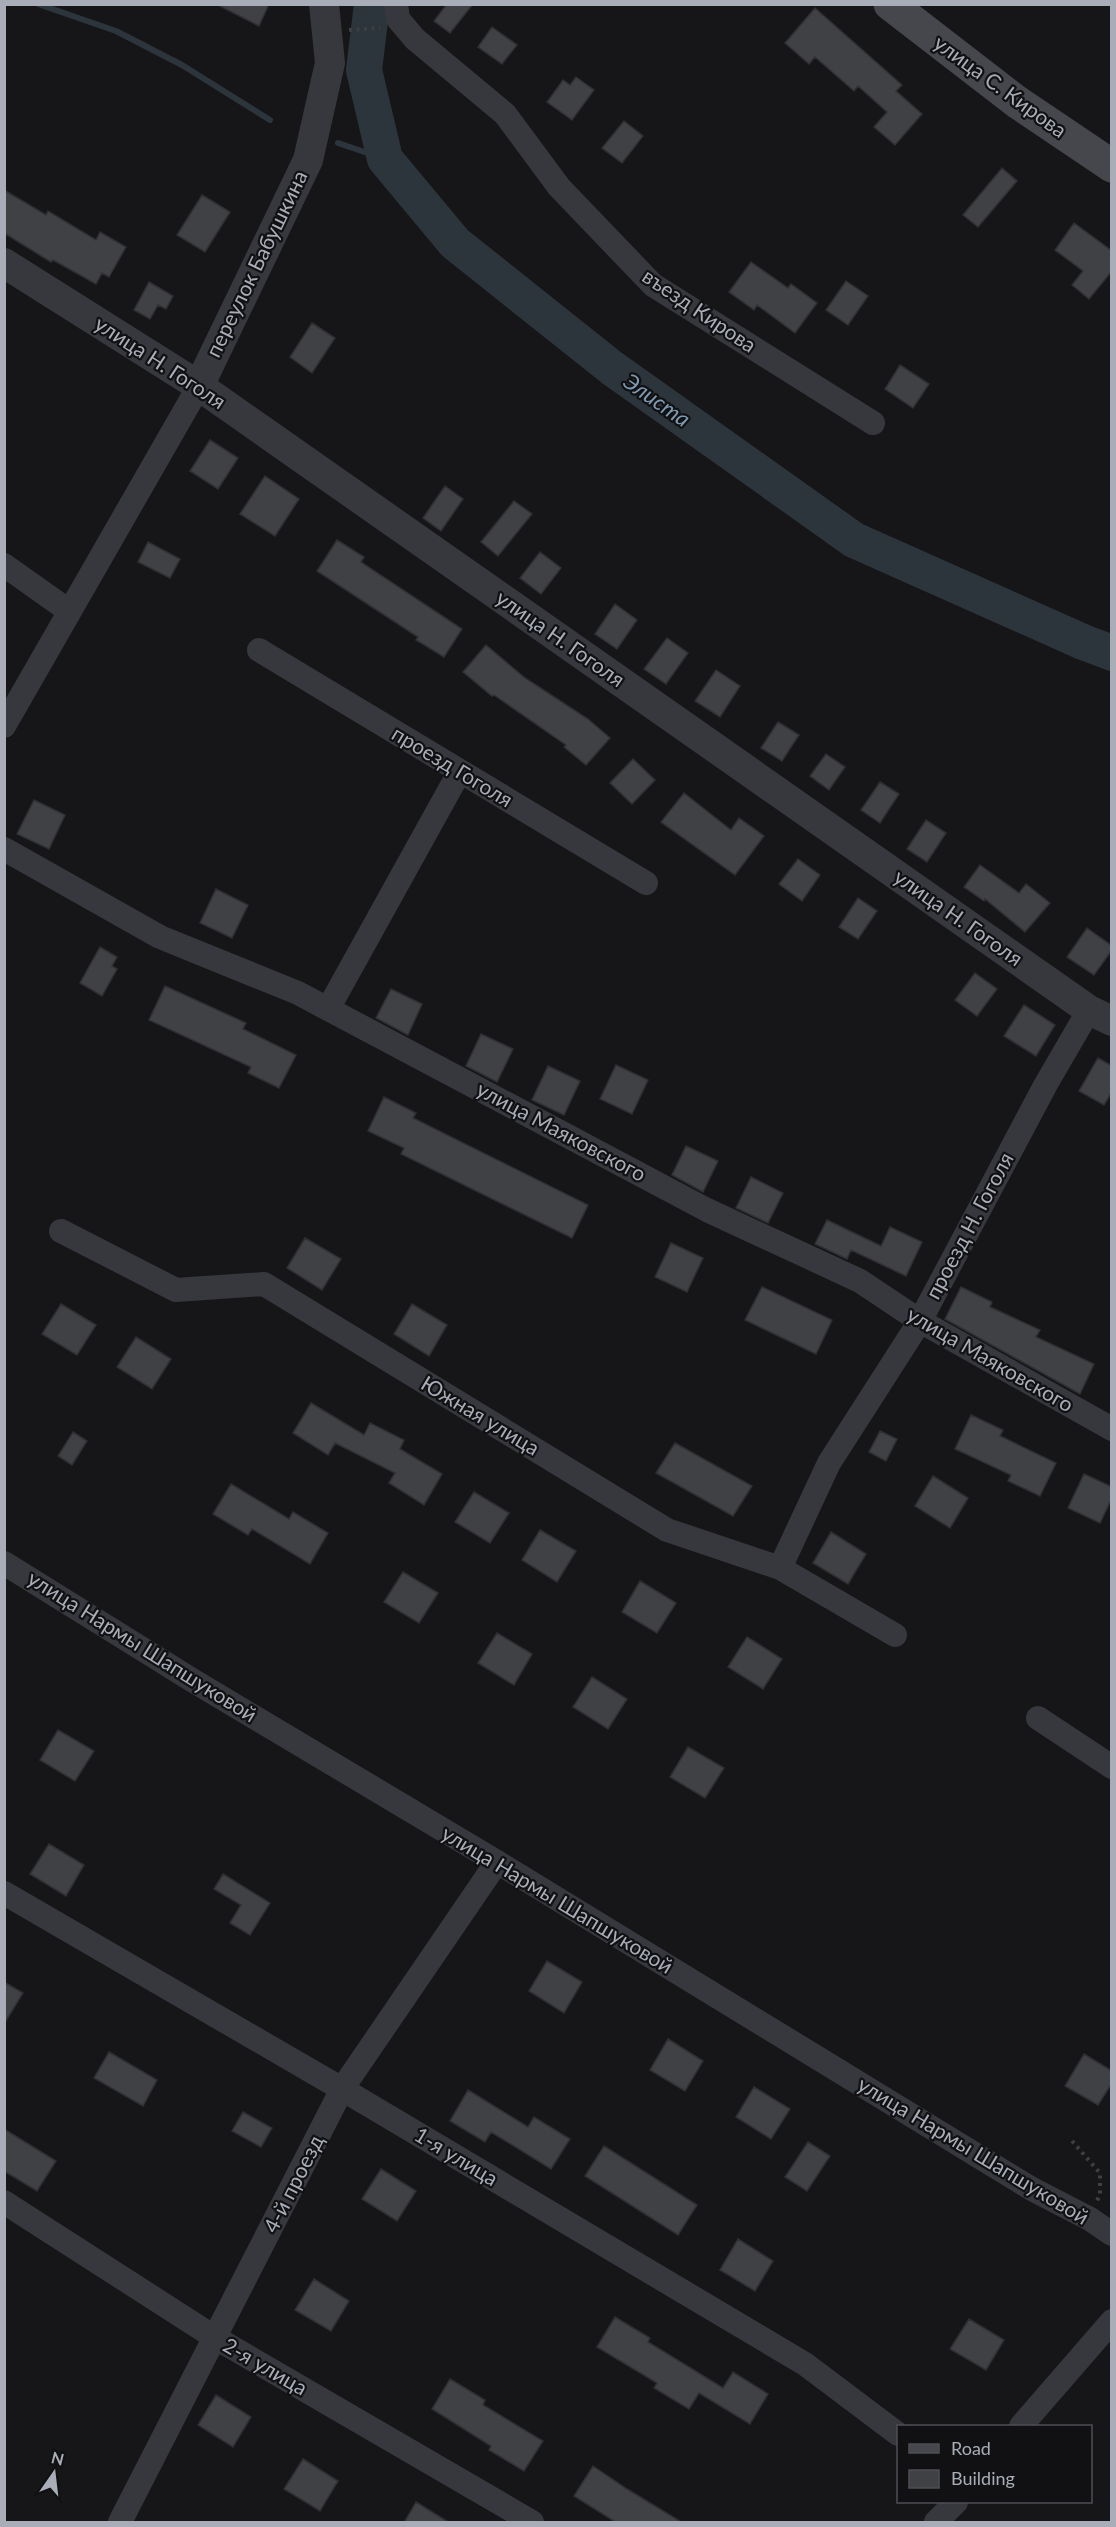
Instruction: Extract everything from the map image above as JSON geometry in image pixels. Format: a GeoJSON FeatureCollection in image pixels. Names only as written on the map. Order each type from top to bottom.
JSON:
{"type":"FeatureCollection","features":[{"type":"Feature","properties":{"kind":"main road","name":"улица С. Кирова"},"geometry":{"type":"LineString","coordinates":[[890,4],[1017,102],[1112,166]]}},
{"type":"Feature","properties":{"kind":"street","name":"переулок Бабушкина"},"geometry":{"type":"LineString","coordinates":[[4,726],[199,386],[308,160],[330,63],[324,4]]}},
{"type":"Feature","properties":{"kind":"street","name":"въезд Кирова"},"geometry":{"type":"LineString","coordinates":[[396,4],[398,19],[415,39],[505,114],[559,187],[653,285],[873,423]]}},
{"type":"Feature","properties":{"kind":"street","name":"улица Н. Гоголя"},"geometry":{"type":"LineString","coordinates":[[4,263],[199,386],[1100,1015]]}},
{"type":"Feature","properties":{"kind":"street"},"geometry":{"type":"LineString","coordinates":[[4,565],[69,611]]}},
{"type":"Feature","properties":{"kind":"street","name":"проезд Гоголя"},"geometry":{"type":"LineString","coordinates":[[259,650],[646,883]]}},
{"type":"Feature","properties":{"kind":"street"},"geometry":{"type":"LineString","coordinates":[[328,1008],[460,771]]}},
{"type":"Feature","properties":{"kind":"street","name":"улица Маяковского"},"geometry":{"type":"LineString","coordinates":[[4,849],[160,937],[298,993],[707,1210],[860,1281],[920,1321],[1112,1429]]}},
{"type":"Feature","properties":{"kind":"street","name":"проезд Н. Гоголя"},"geometry":{"type":"LineString","coordinates":[[780,1568],[829,1463],[920,1321],[1046,1084],[1100,1015]]}},
{"type":"Feature","properties":{"kind":"street","name":"Южная улица"},"geometry":{"type":"LineString","coordinates":[[61,1231],[176,1290],[264,1284],[668,1530],[780,1568],[896,1635]]}},
{"type":"Feature","properties":{"kind":"street","name":"улица Нармы Шапшуковой"},"geometry":{"type":"LineString","coordinates":[[4,1563],[192,1680],[497,1862],[1032,2189],[1090,2219],[1112,2234]]}},
{"type":"Feature","properties":{"kind":"street"},"geometry":{"type":"LineString","coordinates":[[1038,1718],[1112,1767]]}},
{"type":"Feature","properties":{"kind":"street","name":"4-й проезд"},"geometry":{"type":"LineString","coordinates":[[120,2523],[342,2089],[497,1862]]}},
{"type":"Feature","properties":{"kind":"street","name":"1-я улица"},"geometry":{"type":"LineString","coordinates":[[4,1893],[342,2089],[805,2364],[897,2433]]}},
{"type":"Feature","properties":{"kind":"street","name":"2-я улица"},"geometry":{"type":"LineString","coordinates":[[4,2202],[214,2337],[532,2523]]}},
{"type":"Feature","properties":{"kind":"street"},"geometry":{"type":"LineString","coordinates":[[1023,2425],[1112,2321]]}},
{"type":"Feature","properties":{"kind":"street"},"geometry":{"type":"LineString","coordinates":[[936,2523],[955,2503]]}},
{"type":"Feature","properties":{"kind":"path"},"geometry":{"type":"LineString","coordinates":[[360,30],[380,28]]}},
{"type":"Feature","properties":{"kind":"path"},"geometry":{"type":"LineString","coordinates":[[1072,2141],[1100,2173],[1100,2194],[1090,2219]]}},
{"type":"Feature","properties":{"kind":"building"},"geometry":{"type":"Polygon","coordinates":[[[216,4],[269,4],[259,26],[216,4]]]}},
{"type":"Feature","properties":{"kind":"building"},"geometry":{"type":"Polygon","coordinates":[[[447,4],[473,4],[450,33],[434,21],[447,4]]]}},
{"type":"Feature","properties":{"kind":"building"},"geometry":{"type":"Polygon","coordinates":[[[815,8],[902,85],[896,91],[922,114],[895,145],[874,127],[887,112],[858,86],[854,91],[815,57],[809,64],[785,43],[815,8]]]}},
{"type":"Feature","properties":{"kind":"building"},"geometry":{"type":"Polygon","coordinates":[[[492,27],[517,45],[502,64],[478,47],[492,27]]]}},
{"type":"Feature","properties":{"kind":"building"},"geometry":{"type":"Polygon","coordinates":[[[576,77],[594,90],[572,120],[547,102],[563,80],[570,85],[576,77]]]}},
{"type":"Feature","properties":{"kind":"building"},"geometry":{"type":"Polygon","coordinates":[[[624,121],[643,136],[622,163],[602,148],[624,121]]]}},
{"type":"Feature","properties":{"kind":"building"},"geometry":{"type":"Polygon","coordinates":[[[1002,168],[1017,181],[978,227],[963,215],[1002,168]]]}},
{"type":"Feature","properties":{"kind":"building"},"geometry":{"type":"Polygon","coordinates":[[[4,190],[46,215],[48,211],[96,240],[100,232],[126,247],[109,277],[102,273],[96,284],[53,260],[51,262],[4,233],[4,190]]]}},
{"type":"Feature","properties":{"kind":"building"},"geometry":{"type":"Polygon","coordinates":[[[202,195],[230,212],[205,252],[177,235],[202,195]]]}},
{"type":"Feature","properties":{"kind":"building"},"geometry":{"type":"Polygon","coordinates":[[[1074,223],[1112,251],[1112,271],[1089,299],[1072,285],[1083,271],[1055,250],[1074,223]]]}},
{"type":"Feature","properties":{"kind":"building"},"geometry":{"type":"Polygon","coordinates":[[[751,262],[788,288],[791,284],[817,303],[795,333],[757,305],[754,310],[729,292],[751,262]]]}},
{"type":"Feature","properties":{"kind":"building"},"geometry":{"type":"Polygon","coordinates":[[[846,281],[868,296],[848,325],[826,310],[846,281]]]}},
{"type":"Feature","properties":{"kind":"building"},"geometry":{"type":"Polygon","coordinates":[[[149,282],[173,296],[166,309],[158,305],[150,319],[134,310],[149,282]]]}},
{"type":"Feature","properties":{"kind":"building"},"geometry":{"type":"Polygon","coordinates":[[[312,323],[335,338],[312,373],[290,357],[312,323]]]}},
{"type":"Feature","properties":{"kind":"building"},"geometry":{"type":"Polygon","coordinates":[[[900,365],[929,384],[913,408],[885,389],[900,365]]]}},
{"type":"Feature","properties":{"kind":"building"},"geometry":{"type":"Polygon","coordinates":[[[210,440],[238,458],[218,489],[190,471],[210,440]]]}},
{"type":"Feature","properties":{"kind":"building"},"geometry":{"type":"Polygon","coordinates":[[[265,476],[299,499],[275,536],[240,514],[265,476]]]}},
{"type":"Feature","properties":{"kind":"building"},"geometry":{"type":"Polygon","coordinates":[[[445,486],[463,499],[441,531],[423,518],[445,486]]]}},
{"type":"Feature","properties":{"kind":"building"},"geometry":{"type":"Polygon","coordinates":[[[514,501],[532,514],[498,556],[481,542],[514,501]]]}},
{"type":"Feature","properties":{"kind":"building"},"geometry":{"type":"Polygon","coordinates":[[[337,540],[364,557],[361,562],[462,629],[444,657],[416,640],[418,637],[317,571],[337,540]]]}},
{"type":"Feature","properties":{"kind":"building"},"geometry":{"type":"Polygon","coordinates":[[[148,542],[180,559],[170,578],[138,562],[148,542]]]}},
{"type":"Feature","properties":{"kind":"building"},"geometry":{"type":"Polygon","coordinates":[[[540,552],[561,568],[541,594],[520,578],[540,552]]]}},
{"type":"Feature","properties":{"kind":"building"},"geometry":{"type":"Polygon","coordinates":[[[615,604],[637,620],[617,649],[595,634],[615,604]]]}},
{"type":"Feature","properties":{"kind":"building"},"geometry":{"type":"Polygon","coordinates":[[[667,638],[688,653],[666,684],[644,669],[667,638]]]}},
{"type":"Feature","properties":{"kind":"building"},"geometry":{"type":"Polygon","coordinates":[[[486,645],[525,678],[588,719],[610,738],[586,765],[564,747],[566,745],[494,695],[492,696],[463,672],[486,645]]]}},
{"type":"Feature","properties":{"kind":"building"},"geometry":{"type":"Polygon","coordinates":[[[716,670],[740,686],[720,717],[695,701],[716,670]]]}},
{"type":"Feature","properties":{"kind":"building"},"geometry":{"type":"Polygon","coordinates":[[[778,722],[799,735],[782,761],[761,748],[778,722]]]}},
{"type":"Feature","properties":{"kind":"building"},"geometry":{"type":"Polygon","coordinates":[[[826,754],[845,767],[829,790],[810,776],[826,754]]]}},
{"type":"Feature","properties":{"kind":"building"},"geometry":{"type":"Polygon","coordinates":[[[633,759],[655,780],[632,804],[610,783],[633,759]]]}},
{"type":"Feature","properties":{"kind":"building"},"geometry":{"type":"Polygon","coordinates":[[[880,782],[899,794],[880,823],[861,810],[880,782]]]}},
{"type":"Feature","properties":{"kind":"building"},"geometry":{"type":"Polygon","coordinates":[[[684,793],[731,830],[739,818],[764,836],[735,875],[661,822],[684,793]]]}},
{"type":"Feature","properties":{"kind":"building"},"geometry":{"type":"Polygon","coordinates":[[[34,800],[65,815],[49,849],[17,834],[34,800]]]}},
{"type":"Feature","properties":{"kind":"building"},"geometry":{"type":"Polygon","coordinates":[[[926,820],[946,833],[927,862],[907,849],[926,820]]]}},
{"type":"Feature","properties":{"kind":"building"},"geometry":{"type":"Polygon","coordinates":[[[798,859],[820,875],[802,901],[779,884],[798,859]]]}},
{"type":"Feature","properties":{"kind":"building"},"geometry":{"type":"Polygon","coordinates":[[[980,865],[1019,893],[1026,884],[1050,903],[1025,932],[985,899],[984,901],[964,887],[980,865]]]}},
{"type":"Feature","properties":{"kind":"building"},"geometry":{"type":"Polygon","coordinates":[[[216,889],[248,905],[232,938],[200,923],[216,889]]]}},
{"type":"Feature","properties":{"kind":"building"},"geometry":{"type":"Polygon","coordinates":[[[858,898],[877,911],[858,939],[839,927],[858,898]]]}},
{"type":"Feature","properties":{"kind":"building"},"geometry":{"type":"Polygon","coordinates":[[[1087,928],[1112,946],[1112,950],[1094,975],[1067,957],[1087,928]]]}},
{"type":"Feature","properties":{"kind":"building"},"geometry":{"type":"Polygon","coordinates":[[[100,947],[117,957],[112,966],[117,969],[102,996],[80,983],[100,947]]]}},
{"type":"Feature","properties":{"kind":"building"},"geometry":{"type":"Polygon","coordinates":[[[975,973],[997,989],[977,1016],[955,1000],[975,973]]]}},
{"type":"Feature","properties":{"kind":"building"},"geometry":{"type":"Polygon","coordinates":[[[165,986],[246,1023],[243,1029],[296,1055],[279,1088],[248,1073],[251,1067],[149,1020],[165,986]]]}},
{"type":"Feature","properties":{"kind":"building"},"geometry":{"type":"Polygon","coordinates":[[[391,989],[422,1004],[408,1035],[376,1018],[391,989]]]}},
{"type":"Feature","properties":{"kind":"building"},"geometry":{"type":"Polygon","coordinates":[[[1024,1005],[1055,1025],[1036,1056],[1004,1036],[1024,1005]]]}},
{"type":"Feature","properties":{"kind":"building"},"geometry":{"type":"Polygon","coordinates":[[[481,1034],[513,1049],[497,1082],[466,1066],[481,1034]]]}},
{"type":"Feature","properties":{"kind":"building"},"geometry":{"type":"Polygon","coordinates":[[[1098,1058],[1112,1066],[1112,1092],[1104,1105],[1079,1091],[1098,1058]]]}},
{"type":"Feature","properties":{"kind":"building"},"geometry":{"type":"Polygon","coordinates":[[[616,1065],[648,1080],[632,1114],[600,1099],[616,1065]]]}},
{"type":"Feature","properties":{"kind":"building"},"geometry":{"type":"Polygon","coordinates":[[[548,1066],[580,1081],[564,1115],[532,1100],[548,1066]]]}},
{"type":"Feature","properties":{"kind":"building"},"geometry":{"type":"Polygon","coordinates":[[[384,1097],[416,1113],[413,1118],[588,1205],[572,1238],[401,1154],[404,1148],[368,1131],[384,1097]]]}},
{"type":"Feature","properties":{"kind":"building"},"geometry":{"type":"Polygon","coordinates":[[[686,1146],[718,1161],[703,1192],[672,1175],[686,1146]]]}},
{"type":"Feature","properties":{"kind":"building"},"geometry":{"type":"Polygon","coordinates":[[[751,1177],[783,1193],[768,1223],[736,1208],[751,1177]]]}},
{"type":"Feature","properties":{"kind":"building"},"geometry":{"type":"Polygon","coordinates":[[[827,1220],[881,1246],[890,1227],[922,1242],[906,1276],[851,1250],[847,1259],[815,1244],[827,1220]]]}},
{"type":"Feature","properties":{"kind":"building"},"geometry":{"type":"Polygon","coordinates":[[[305,1238],[341,1259],[322,1290],[287,1268],[305,1238]]]}},
{"type":"Feature","properties":{"kind":"building"},"geometry":{"type":"Polygon","coordinates":[[[671,1243],[703,1258],[687,1292],[655,1277],[671,1243]]]}},
{"type":"Feature","properties":{"kind":"building"},"geometry":{"type":"Polygon","coordinates":[[[762,1287],[832,1320],[816,1354],[745,1320],[762,1287]]]}},
{"type":"Feature","properties":{"kind":"building"},"geometry":{"type":"Polygon","coordinates":[[[961,1287],[992,1302],[990,1307],[1040,1330],[1036,1337],[1094,1364],[1080,1394],[945,1319],[961,1287]]]}},
{"type":"Feature","properties":{"kind":"building"},"geometry":{"type":"Polygon","coordinates":[[[61,1304],[96,1325],[77,1355],[42,1334],[61,1304]]]}},
{"type":"Feature","properties":{"kind":"building"},"geometry":{"type":"Polygon","coordinates":[[[412,1304],[447,1325],[429,1356],[394,1334],[412,1304]]]}},
{"type":"Feature","properties":{"kind":"building"},"geometry":{"type":"Polygon","coordinates":[[[136,1337],[171,1359],[152,1389],[117,1367],[136,1337]]]}},
{"type":"Feature","properties":{"kind":"building"},"geometry":{"type":"Polygon","coordinates":[[[311,1403],[364,1435],[370,1423],[404,1440],[400,1449],[442,1474],[424,1505],[389,1483],[395,1473],[335,1443],[328,1455],[293,1433],[311,1403]]]}},
{"type":"Feature","properties":{"kind":"building"},"geometry":{"type":"Polygon","coordinates":[[[971,1415],[1003,1430],[1000,1436],[1056,1463],[1040,1496],[1008,1481],[1011,1475],[955,1449],[971,1415]]]}},
{"type":"Feature","properties":{"kind":"building"},"geometry":{"type":"Polygon","coordinates":[[[880,1431],[897,1439],[886,1461],[869,1452],[880,1431]]]}},
{"type":"Feature","properties":{"kind":"building"},"geometry":{"type":"Polygon","coordinates":[[[73,1432],[87,1441],[72,1465],[58,1456],[73,1432]]]}},
{"type":"Feature","properties":{"kind":"building"},"geometry":{"type":"Polygon","coordinates":[[[675,1443],[752,1486],[733,1516],[656,1473],[675,1443]]]}},
{"type":"Feature","properties":{"kind":"building"},"geometry":{"type":"Polygon","coordinates":[[[1084,1474],[1112,1487],[1112,1498],[1100,1523],[1068,1508],[1084,1474]]]}},
{"type":"Feature","properties":{"kind":"building"},"geometry":{"type":"Polygon","coordinates":[[[933,1476],[968,1498],[950,1528],[915,1506],[933,1476]]]}},
{"type":"Feature","properties":{"kind":"building"},"geometry":{"type":"Polygon","coordinates":[[[231,1484],[289,1519],[293,1512],[328,1533],[310,1564],[252,1529],[248,1535],[213,1514],[231,1484]]]}},
{"type":"Feature","properties":{"kind":"building"},"geometry":{"type":"Polygon","coordinates":[[[474,1492],[509,1513],[490,1543],[455,1522],[474,1492]]]}},
{"type":"Feature","properties":{"kind":"building"},"geometry":{"type":"Polygon","coordinates":[[[540,1530],[576,1551],[557,1582],[522,1560],[540,1530]]]}},
{"type":"Feature","properties":{"kind":"building"},"geometry":{"type":"Polygon","coordinates":[[[831,1532],[866,1554],[848,1584],[813,1563],[831,1532]]]}},
{"type":"Feature","properties":{"kind":"building"},"geometry":{"type":"Polygon","coordinates":[[[403,1572],[438,1593],[419,1623],[384,1602],[403,1572]]]}},
{"type":"Feature","properties":{"kind":"building"},"geometry":{"type":"Polygon","coordinates":[[[640,1581],[676,1603],[657,1633],[622,1612],[640,1581]]]}},
{"type":"Feature","properties":{"kind":"building"},"geometry":{"type":"Polygon","coordinates":[[[497,1633],[532,1654],[514,1685],[478,1663],[497,1633]]]}},
{"type":"Feature","properties":{"kind":"building"},"geometry":{"type":"Polygon","coordinates":[[[747,1637],[782,1659],[763,1689],[728,1667],[747,1637]]]}},
{"type":"Feature","properties":{"kind":"building"},"geometry":{"type":"Polygon","coordinates":[[[592,1677],[627,1699],[608,1729],[573,1707],[592,1677]]]}},
{"type":"Feature","properties":{"kind":"building"},"geometry":{"type":"Polygon","coordinates":[[[58,1730],[94,1751],[75,1781],[40,1760],[58,1730]]]}},
{"type":"Feature","properties":{"kind":"building"},"geometry":{"type":"Polygon","coordinates":[[[688,1747],[724,1768],[705,1798],[670,1777],[688,1747]]]}},
{"type":"Feature","properties":{"kind":"building"},"geometry":{"type":"Polygon","coordinates":[[[49,1844],[84,1865],[66,1896],[30,1874],[49,1844]]]}},
{"type":"Feature","properties":{"kind":"building"},"geometry":{"type":"Polygon","coordinates":[[[223,1874],[270,1903],[250,1935],[230,1923],[241,1905],[214,1889],[223,1874]]]}},
{"type":"Feature","properties":{"kind":"building"},"geometry":{"type":"Polygon","coordinates":[[[547,1961],[582,1982],[564,2013],[529,1991],[547,1961]]]}},
{"type":"Feature","properties":{"kind":"building"},"geometry":{"type":"Polygon","coordinates":[[[4,1982],[23,1993],[4,2024],[4,1982]]]}},
{"type":"Feature","properties":{"kind":"building"},"geometry":{"type":"Polygon","coordinates":[[[668,2039],[703,2061],[685,2091],[650,2070],[668,2039]]]}},
{"type":"Feature","properties":{"kind":"building"},"geometry":{"type":"Polygon","coordinates":[[[109,2052],[157,2080],[143,2106],[94,2078],[109,2052]]]}},
{"type":"Feature","properties":{"kind":"building"},"geometry":{"type":"Polygon","coordinates":[[[1084,2054],[1112,2071],[1112,2083],[1098,2105],[1065,2086],[1084,2054]]]}},
{"type":"Feature","properties":{"kind":"building"},"geometry":{"type":"Polygon","coordinates":[[[754,2087],[790,2109],[771,2139],[736,2117],[754,2087]]]}},
{"type":"Feature","properties":{"kind":"building"},"geometry":{"type":"Polygon","coordinates":[[[468,2090],[528,2127],[534,2117],[570,2139],[551,2169],[491,2132],[485,2142],[450,2121],[468,2090]]]}},
{"type":"Feature","properties":{"kind":"building"},"geometry":{"type":"Polygon","coordinates":[[[243,2112],[272,2128],[261,2147],[232,2131],[243,2112]]]}},
{"type":"Feature","properties":{"kind":"building"},"geometry":{"type":"Polygon","coordinates":[[[4,2129],[56,2161],[37,2191],[4,2171],[4,2129]]]}},
{"type":"Feature","properties":{"kind":"building"},"geometry":{"type":"Polygon","coordinates":[[[808,2142],[830,2156],[807,2191],[785,2177],[808,2142]]]}},
{"type":"Feature","properties":{"kind":"building"},"geometry":{"type":"Polygon","coordinates":[[[604,2146],[697,2205],[678,2235],[585,2176],[604,2146]]]}},
{"type":"Feature","properties":{"kind":"building"},"geometry":{"type":"Polygon","coordinates":[[[381,2169],[416,2191],[397,2221],[362,2199],[381,2169]]]}},
{"type":"Feature","properties":{"kind":"building"},"geometry":{"type":"Polygon","coordinates":[[[738,2239],[773,2261],[755,2291],[720,2270],[738,2239]]]}},
{"type":"Feature","properties":{"kind":"building"},"geometry":{"type":"Polygon","coordinates":[[[314,2279],[349,2301],[331,2331],[295,2310],[314,2279]]]}},
{"type":"Feature","properties":{"kind":"building"},"geometry":{"type":"Polygon","coordinates":[[[615,2317],[650,2338],[648,2342],[723,2388],[733,2372],[768,2394],[750,2424],[699,2393],[689,2409],[654,2388],[657,2383],[597,2347],[615,2317]]]}},
{"type":"Feature","properties":{"kind":"building"},"geometry":{"type":"Polygon","coordinates":[[[969,2319],[1004,2340],[986,2370],[950,2349],[969,2319]]]}},
{"type":"Feature","properties":{"kind":"building"},"geometry":{"type":"Polygon","coordinates":[[[450,2379],[485,2400],[483,2405],[543,2441],[524,2471],[489,2450],[491,2446],[432,2409],[450,2379]]]}},
{"type":"Feature","properties":{"kind":"building"},"geometry":{"type":"Polygon","coordinates":[[[216,2395],[251,2417],[233,2447],[198,2425],[216,2395]]]}},
{"type":"Feature","properties":{"kind":"building"},"geometry":{"type":"Polygon","coordinates":[[[303,2459],[338,2481],[320,2511],[284,2489],[303,2459]]]}},
{"type":"Feature","properties":{"kind":"building"},"geometry":{"type":"Polygon","coordinates":[[[593,2466],[683,2523],[617,2523],[574,2496],[593,2466]]]}},
{"type":"Feature","properties":{"kind":"building"},"geometry":{"type":"Polygon","coordinates":[[[416,2502],[450,2523],[404,2523],[416,2502]]]}},
{"type":"Feature","properties":{"kind":"waterway"},"geometry":{"type":"LineString","coordinates":[[38,4],[116,31],[182,65],[270,120]]}},
{"type":"Feature","properties":{"kind":"waterway","name":"Элиста"},"geometry":{"type":"LineString","coordinates":[[372,4],[364,70],[385,159],[455,243],[612,368],[854,540],[1112,653]]}},
{"type":"Feature","properties":{"kind":"waterway"},"geometry":{"type":"LineString","coordinates":[[338,143],[385,159]]}}]}
